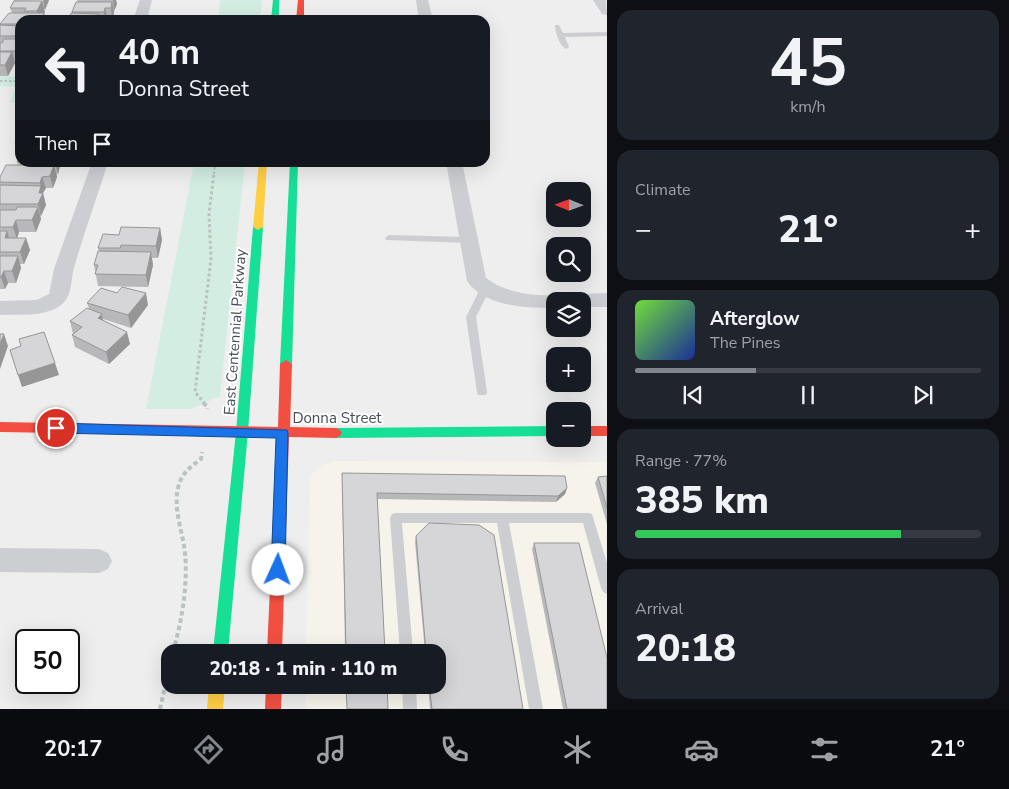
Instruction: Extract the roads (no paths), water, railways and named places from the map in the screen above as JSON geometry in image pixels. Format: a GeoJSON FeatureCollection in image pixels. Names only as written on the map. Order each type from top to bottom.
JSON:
{"type":"FeatureCollection","features":[{"type":"Feature","properties":{"kind":"main road"},"geometry":{"type":"LineString","coordinates":[[275,15],[276,0]]}},
{"type":"Feature","properties":{"kind":"main road"},"geometry":{"type":"LineString","coordinates":[[300,15],[301,0]]}},
{"type":"Feature","properties":{"kind":"main road","name":"East Centennial Parkway"},"geometry":{"type":"LineString","coordinates":[[221,644],[242,432],[263,167]]}},
{"type":"Feature","properties":{"kind":"main road"},"geometry":{"type":"LineString","coordinates":[[275,644],[294,167]]}},
{"type":"Feature","properties":{"kind":"main road","name":"Donna Street"},"geometry":{"type":"LineString","coordinates":[[0,427],[282,433],[546,431]]}},
{"type":"Feature","properties":{"kind":"main road"},"geometry":{"type":"LineString","coordinates":[[591,431],[606,431]]}},
{"type":"Feature","properties":{"kind":"main road"},"geometry":{"type":"LineString","coordinates":[[215,709],[216,694]]}},
{"type":"Feature","properties":{"kind":"main road"},"geometry":{"type":"LineString","coordinates":[[273,709],[274,694]]}},
{"type":"Feature","properties":{"kind":"street"},"geometry":{"type":"LineString","coordinates":[[142,15],[146,0]]}},
{"type":"Feature","properties":{"kind":"street"},"geometry":{"type":"LineString","coordinates":[[422,0],[425,15]]}},
{"type":"Feature","properties":{"kind":"street"},"geometry":{"type":"LineString","coordinates":[[599,0],[606,11]]}},
{"type":"Feature","properties":{"kind":"street"},"geometry":{"type":"LineString","coordinates":[[0,308],[37,307],[48,304],[58,297],[64,269],[98,167]]}},
{"type":"Feature","properties":{"kind":"street"},"geometry":{"type":"LineString","coordinates":[[455,167],[477,281],[488,290],[506,298],[526,300],[606,300]]}},
{"type":"Feature","properties":{"kind":"street"},"geometry":{"type":"LineString","coordinates":[[1,564],[99,561]]}},
{"type":"Feature","properties":{"kind":"lane"},"geometry":{"type":"LineString","coordinates":[[557,26],[566,47]]}},
{"type":"Feature","properties":{"kind":"lane"},"geometry":{"type":"LineString","coordinates":[[560,34],[606,34]]}},
{"type":"Feature","properties":{"kind":"lane"},"geometry":{"type":"LineString","coordinates":[[389,238],[468,240]]}},
{"type":"Feature","properties":{"kind":"lane"},"geometry":{"type":"LineString","coordinates":[[482,392],[471,317],[488,290]]}},
{"type":"Feature","properties":{"kind":"lane"},"geometry":{"type":"LineString","coordinates":[[405,644],[396,518],[588,518],[606,588]]}},
{"type":"Feature","properties":{"kind":"lane"},"geometry":{"type":"LineString","coordinates":[[502,518],[536,709]]}},
{"type":"Feature","properties":{"kind":"lane"},"geometry":{"type":"LineString","coordinates":[[409,694],[410,709]]}}]}
